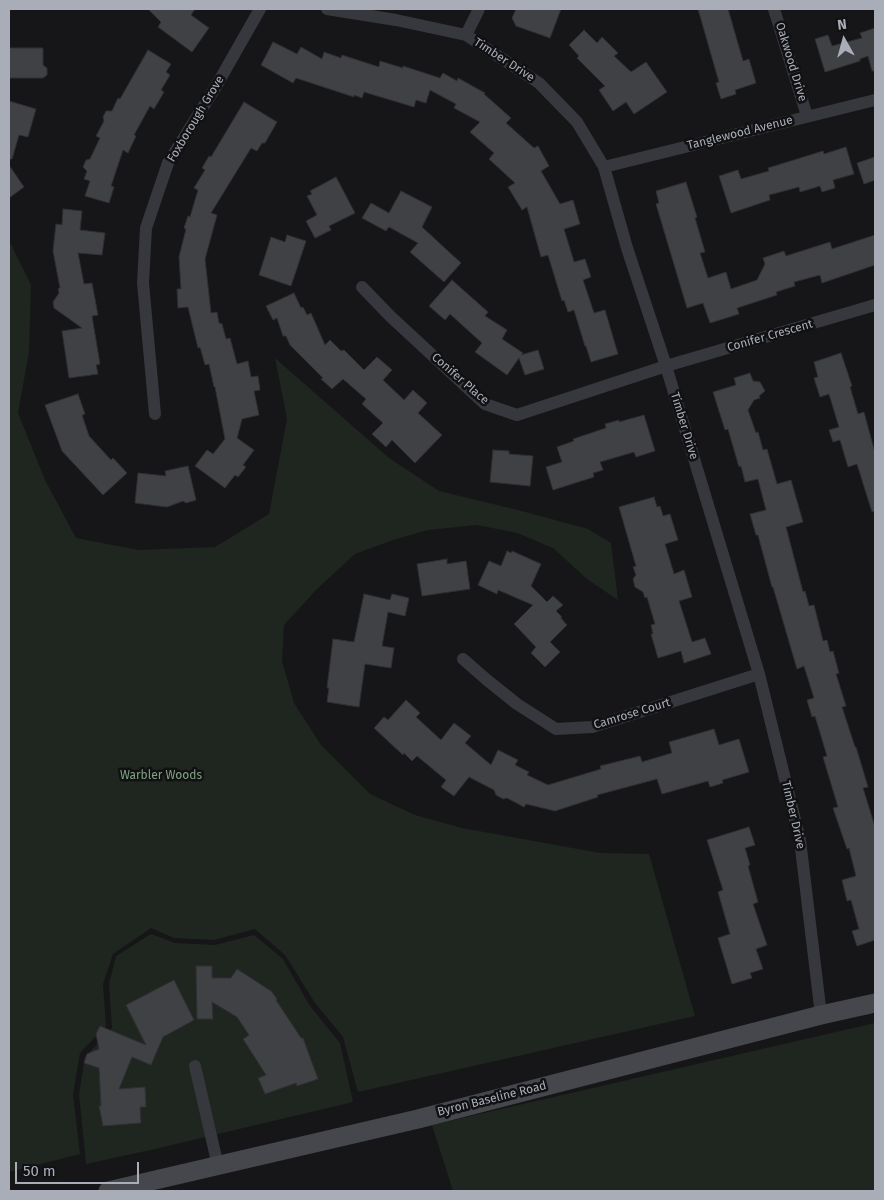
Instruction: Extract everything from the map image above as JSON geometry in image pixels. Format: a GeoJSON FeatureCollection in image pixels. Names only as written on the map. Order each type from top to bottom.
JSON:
{"type":"FeatureCollection","features":[{"type":"Feature","properties":{"kind":"main road","name":"Byron Baseline Road"},"geometry":{"type":"LineString","coordinates":[[108,1191],[418,1119],[821,1015],[875,1004]]}},
{"type":"Feature","properties":{"kind":"street","name":"Foxborough Grove"},"geometry":{"type":"LineString","coordinates":[[155,414],[143,283],[146,228],[168,164],[215,88],[260,9]]}},
{"type":"Feature","properties":{"kind":"street","name":"Timber Drive"},"geometry":{"type":"LineString","coordinates":[[327,9],[396,20],[466,35],[539,83],[577,122],[604,167],[627,248],[666,366],[759,674],[800,840],[821,1015]]}},
{"type":"Feature","properties":{"kind":"street"},"geometry":{"type":"LineString","coordinates":[[466,35],[479,9]]}},
{"type":"Feature","properties":{"kind":"street","name":"Oakwood Drive"},"geometry":{"type":"LineString","coordinates":[[774,9],[807,116]]}},
{"type":"Feature","properties":{"kind":"street","name":"Tanglewood Avenue"},"geometry":{"type":"LineString","coordinates":[[604,167],[875,100]]}},
{"type":"Feature","properties":{"kind":"street","name":"Conifer Place"},"geometry":{"type":"LineString","coordinates":[[362,287],[390,316],[485,404],[516,415],[666,366]]}},
{"type":"Feature","properties":{"kind":"street","name":"Conifer Crescent"},"geometry":{"type":"LineString","coordinates":[[666,366],[875,305]]}},
{"type":"Feature","properties":{"kind":"street","name":"Camrose Court"},"geometry":{"type":"LineString","coordinates":[[463,659],[518,704],[556,729],[592,727],[759,674]]}},
{"type":"Feature","properties":{"kind":"street"},"geometry":{"type":"LineString","coordinates":[[195,1066],[218,1166]]}},
{"type":"Feature","properties":{"kind":"green space","name":"Warbler Woods"},"geometry":{"type":"Polygon","coordinates":[[[9,244],[11,244],[31,285],[29,352],[18,413],[45,480],[76,538],[139,550],[215,547],[269,514],[287,419],[275,358],[389,458],[439,491],[588,529],[611,543],[618,600],[587,579],[553,548],[517,533],[477,525],[428,530],[396,539],[355,554],[317,589],[284,625],[282,661],[294,703],[321,745],[370,794],[415,815],[462,828],[600,853],[649,854],[695,1016],[358,1092],[343,1037],[315,1003],[285,955],[255,929],[214,940],[174,938],[151,928],[113,954],[103,984],[106,1026],[80,1053],[73,1095],[80,1154],[9,1172],[9,244]]]}},
{"type":"Feature","properties":{"kind":"green space"},"geometry":{"type":"Polygon","coordinates":[[[151,934],[175,943],[215,945],[254,935],[283,959],[310,1006],[340,1043],[353,1102],[86,1164],[79,1094],[85,1057],[112,1028],[109,984],[116,956],[151,934]]]}},
{"type":"Feature","properties":{"kind":"green space"},"geometry":{"type":"Polygon","coordinates":[[[875,1023],[875,1191],[453,1191],[432,1125],[875,1023]]]}},
{"type":"Feature","properties":{"kind":"building"},"geometry":{"type":"Polygon","coordinates":[[[148,9],[195,9],[191,15],[209,28],[192,52],[158,27],[161,22],[148,9]]]}},
{"type":"Feature","properties":{"kind":"building"},"geometry":{"type":"Polygon","coordinates":[[[516,9],[561,9],[550,38],[516,26],[512,18],[516,9]]]}},
{"type":"Feature","properties":{"kind":"building"},"geometry":{"type":"Polygon","coordinates":[[[698,9],[728,9],[743,61],[749,59],[756,83],[735,90],[736,94],[721,99],[716,83],[719,82],[698,9]]]}},
{"type":"Feature","properties":{"kind":"building"},"geometry":{"type":"Polygon","coordinates":[[[875,28],[875,71],[872,71],[868,56],[860,59],[860,61],[825,72],[815,39],[828,35],[832,46],[862,38],[860,33],[875,28]]]}},
{"type":"Feature","properties":{"kind":"building"},"geometry":{"type":"Polygon","coordinates":[[[584,30],[597,43],[602,37],[618,53],[614,56],[631,72],[646,62],[667,92],[634,114],[626,102],[613,111],[599,90],[605,86],[577,58],[579,56],[569,45],[584,30]]]}},
{"type":"Feature","properties":{"kind":"building"},"geometry":{"type":"Polygon","coordinates":[[[273,42],[297,54],[301,47],[322,59],[324,52],[341,58],[342,55],[379,67],[380,61],[403,68],[403,66],[440,78],[443,73],[457,81],[458,78],[485,93],[511,118],[506,123],[534,148],[538,146],[549,166],[541,171],[560,204],[573,200],[580,224],[564,229],[574,262],[585,259],[591,277],[583,280],[594,313],[605,310],[618,354],[591,362],[574,310],[568,312],[564,300],[562,301],[548,255],[541,257],[527,207],[522,210],[508,187],[515,183],[489,159],[494,153],[470,132],[480,122],[454,108],[456,104],[430,90],[426,103],[416,100],[414,107],[364,92],[362,98],[354,95],[354,97],[296,78],[293,83],[261,65],[273,42]]]}},
{"type":"Feature","properties":{"kind":"building"},"geometry":{"type":"Polygon","coordinates":[[[9,48],[43,48],[43,65],[47,68],[47,75],[43,78],[9,78],[9,48]]]}},
{"type":"Feature","properties":{"kind":"building"},"geometry":{"type":"Polygon","coordinates":[[[148,50],[171,64],[166,72],[170,75],[161,90],[164,92],[154,109],[150,106],[134,135],[136,136],[128,153],[123,150],[111,186],[114,187],[109,203],[85,196],[90,181],[84,179],[87,171],[83,167],[86,160],[90,159],[100,138],[96,136],[104,121],[103,117],[106,111],[112,111],[148,50]]]}},
{"type":"Feature","properties":{"kind":"building"},"geometry":{"type":"Polygon","coordinates":[[[9,101],[36,109],[28,137],[19,135],[12,159],[9,159],[9,101]]]}},
{"type":"Feature","properties":{"kind":"building"},"geometry":{"type":"Polygon","coordinates":[[[244,102],[277,122],[265,143],[262,143],[257,151],[251,148],[211,213],[217,215],[205,259],[211,313],[217,312],[219,323],[222,324],[226,339],[230,338],[237,364],[248,361],[251,377],[258,376],[260,390],[254,391],[259,415],[242,419],[237,438],[254,450],[243,465],[246,467],[238,477],[235,475],[225,488],[195,466],[207,450],[213,454],[225,439],[209,364],[205,365],[200,347],[198,348],[188,307],[178,308],[177,289],[181,289],[179,257],[186,229],[184,228],[188,216],[190,217],[198,190],[194,188],[205,170],[202,168],[209,156],[211,157],[244,102]]]}},
{"type":"Feature","properties":{"kind":"building"},"geometry":{"type":"Polygon","coordinates":[[[846,147],[854,174],[833,180],[835,188],[822,192],[820,186],[800,192],[799,187],[769,195],[770,200],[731,213],[719,176],[738,170],[741,179],[769,171],[768,168],[823,151],[824,154],[846,147]]]}},
{"type":"Feature","properties":{"kind":"building"},"geometry":{"type":"Polygon","coordinates":[[[875,157],[875,180],[864,184],[857,163],[875,157]]]}},
{"type":"Feature","properties":{"kind":"building"},"geometry":{"type":"Polygon","coordinates":[[[9,165],[24,187],[9,198],[9,165]]]}},
{"type":"Feature","properties":{"kind":"building"},"geometry":{"type":"Polygon","coordinates":[[[336,177],[355,213],[329,226],[331,230],[315,238],[306,221],[317,215],[307,196],[312,194],[310,191],[336,177]]]}},
{"type":"Feature","properties":{"kind":"building"},"geometry":{"type":"Polygon","coordinates":[[[686,182],[697,217],[695,218],[705,252],[700,253],[708,278],[726,272],[731,289],[757,280],[765,264],[763,258],[784,251],[786,256],[830,242],[832,249],[875,235],[875,265],[822,283],[820,275],[794,282],[795,286],[776,292],[777,295],[737,308],[739,314],[710,323],[703,303],[687,308],[656,204],[659,203],[656,191],[686,182]]]}},
{"type":"Feature","properties":{"kind":"building"},"geometry":{"type":"Polygon","coordinates":[[[401,191],[432,207],[422,227],[461,263],[444,282],[410,252],[418,243],[389,227],[386,231],[362,218],[371,203],[389,213],[401,191]]]}},
{"type":"Feature","properties":{"kind":"building"},"geometry":{"type":"Polygon","coordinates":[[[63,209],[82,211],[80,230],[105,233],[102,255],[78,253],[84,284],[92,283],[98,315],[92,316],[100,364],[96,365],[98,374],[69,378],[62,331],[82,328],[54,308],[53,302],[60,288],[53,251],[56,224],[62,225],[63,209]]]}},
{"type":"Feature","properties":{"kind":"building"},"geometry":{"type":"Polygon","coordinates":[[[287,235],[306,241],[291,286],[259,275],[271,237],[285,242],[287,235]]]}},
{"type":"Feature","properties":{"kind":"building"},"geometry":{"type":"Polygon","coordinates":[[[452,280],[488,312],[485,316],[507,330],[502,339],[523,353],[521,355],[538,350],[544,369],[525,375],[519,358],[507,375],[475,352],[482,343],[450,314],[445,320],[429,306],[452,280]]]}},
{"type":"Feature","properties":{"kind":"building"},"geometry":{"type":"Polygon","coordinates":[[[294,293],[301,308],[303,307],[307,315],[311,313],[325,345],[330,340],[341,351],[344,350],[364,370],[377,357],[392,370],[383,380],[404,400],[413,390],[427,403],[418,413],[442,435],[415,463],[392,440],[386,447],[372,434],[383,423],[362,404],[366,399],[343,379],[332,389],[290,345],[286,336],[283,336],[277,318],[273,320],[266,306],[294,293]]]}},
{"type":"Feature","properties":{"kind":"building"},"geometry":{"type":"Polygon","coordinates":[[[841,353],[852,386],[850,387],[858,414],[864,412],[875,453],[875,511],[872,512],[857,464],[848,467],[840,440],[833,442],[829,430],[839,427],[829,394],[820,397],[814,378],[818,377],[814,362],[841,353]]]}},
{"type":"Feature","properties":{"kind":"building"},"geometry":{"type":"Polygon","coordinates":[[[750,373],[753,381],[760,382],[765,391],[759,396],[760,398],[754,400],[748,410],[756,433],[758,432],[763,450],[767,449],[777,484],[791,480],[803,522],[786,527],[803,592],[805,591],[809,606],[814,605],[823,641],[827,640],[830,652],[833,651],[839,673],[836,674],[846,706],[842,707],[868,787],[863,788],[875,827],[875,940],[857,946],[852,931],[859,929],[851,900],[847,901],[842,880],[856,876],[849,848],[847,849],[833,808],[838,807],[823,757],[827,756],[815,716],[812,717],[807,700],[814,698],[804,666],[797,669],[758,535],[756,535],[750,514],[766,510],[758,479],[745,482],[728,429],[725,430],[713,392],[736,385],[734,378],[750,373]]]}},
{"type":"Feature","properties":{"kind":"building"},"geometry":{"type":"Polygon","coordinates":[[[78,394],[85,414],[82,415],[89,436],[111,460],[113,458],[127,473],[103,495],[62,451],[45,405],[78,394]]]}},
{"type":"Feature","properties":{"kind":"building"},"geometry":{"type":"Polygon","coordinates":[[[644,415],[655,451],[636,457],[634,452],[600,462],[603,470],[593,473],[594,477],[553,490],[546,467],[562,462],[557,447],[574,441],[573,439],[606,428],[605,424],[644,415]]]}},
{"type":"Feature","properties":{"kind":"building"},"geometry":{"type":"Polygon","coordinates":[[[493,450],[509,451],[509,454],[533,456],[530,486],[490,482],[493,450]]]}},
{"type":"Feature","properties":{"kind":"building"},"geometry":{"type":"Polygon","coordinates":[[[188,466],[196,500],[186,503],[183,501],[167,507],[135,503],[138,473],[166,476],[165,471],[188,466]]]}},
{"type":"Feature","properties":{"kind":"building"},"geometry":{"type":"Polygon","coordinates":[[[654,497],[657,507],[660,506],[663,516],[670,514],[678,540],[665,544],[674,574],[684,570],[692,597],[679,601],[692,642],[705,638],[711,654],[684,663],[681,651],[658,658],[651,634],[653,634],[651,625],[655,624],[647,597],[645,598],[643,592],[635,587],[633,579],[636,575],[633,567],[636,566],[619,507],[654,497]]]}},
{"type":"Feature","properties":{"kind":"building"},"geometry":{"type":"Polygon","coordinates":[[[507,551],[511,553],[512,551],[541,564],[531,586],[547,602],[553,596],[563,605],[556,611],[567,625],[550,642],[560,652],[545,667],[531,653],[536,647],[514,624],[533,605],[498,590],[497,594],[478,585],[489,561],[501,566],[507,551]]]}},
{"type":"Feature","properties":{"kind":"building"},"geometry":{"type":"Polygon","coordinates":[[[447,559],[447,564],[466,561],[470,589],[422,596],[417,564],[447,559]]]}},
{"type":"Feature","properties":{"kind":"building"},"geometry":{"type":"Polygon","coordinates":[[[364,594],[390,600],[392,594],[409,598],[405,616],[388,612],[382,646],[394,648],[391,668],[365,664],[359,707],[327,702],[333,639],[354,642],[364,594]]]}},
{"type":"Feature","properties":{"kind":"building"},"geometry":{"type":"Polygon","coordinates":[[[406,700],[420,713],[416,717],[441,740],[454,723],[471,736],[465,743],[491,765],[498,750],[518,760],[515,765],[529,772],[527,775],[548,785],[601,769],[600,766],[640,756],[642,762],[672,753],[669,742],[714,729],[719,745],[739,739],[749,772],[722,780],[723,783],[710,787],[708,781],[662,794],[657,779],[597,795],[598,797],[555,811],[526,804],[524,807],[507,798],[503,799],[496,795],[494,790],[469,777],[454,796],[441,787],[446,780],[417,756],[412,761],[404,753],[403,755],[374,728],[384,717],[388,720],[406,700]]]}},
{"type":"Feature","properties":{"kind":"building"},"geometry":{"type":"Polygon","coordinates":[[[749,827],[755,845],[745,848],[758,902],[753,904],[767,945],[756,949],[763,969],[750,973],[752,978],[732,984],[718,938],[730,934],[718,892],[723,890],[707,840],[749,827]]]}},
{"type":"Feature","properties":{"kind":"building"},"geometry":{"type":"Polygon","coordinates":[[[196,966],[212,966],[212,978],[231,978],[237,969],[271,991],[301,1038],[303,1038],[318,1079],[297,1086],[296,1083],[265,1094],[258,1078],[266,1075],[243,1039],[249,1035],[237,1017],[212,1002],[213,1019],[197,1019],[196,966]]]}},
{"type":"Feature","properties":{"kind":"building"},"geometry":{"type":"Polygon","coordinates":[[[174,980],[194,1020],[163,1037],[151,1065],[132,1057],[119,1089],[145,1087],[146,1107],[140,1107],[141,1123],[103,1126],[99,1106],[101,1106],[99,1068],[84,1063],[87,1054],[99,1049],[96,1034],[100,1026],[146,1045],[126,1005],[174,980]]]}}]}
